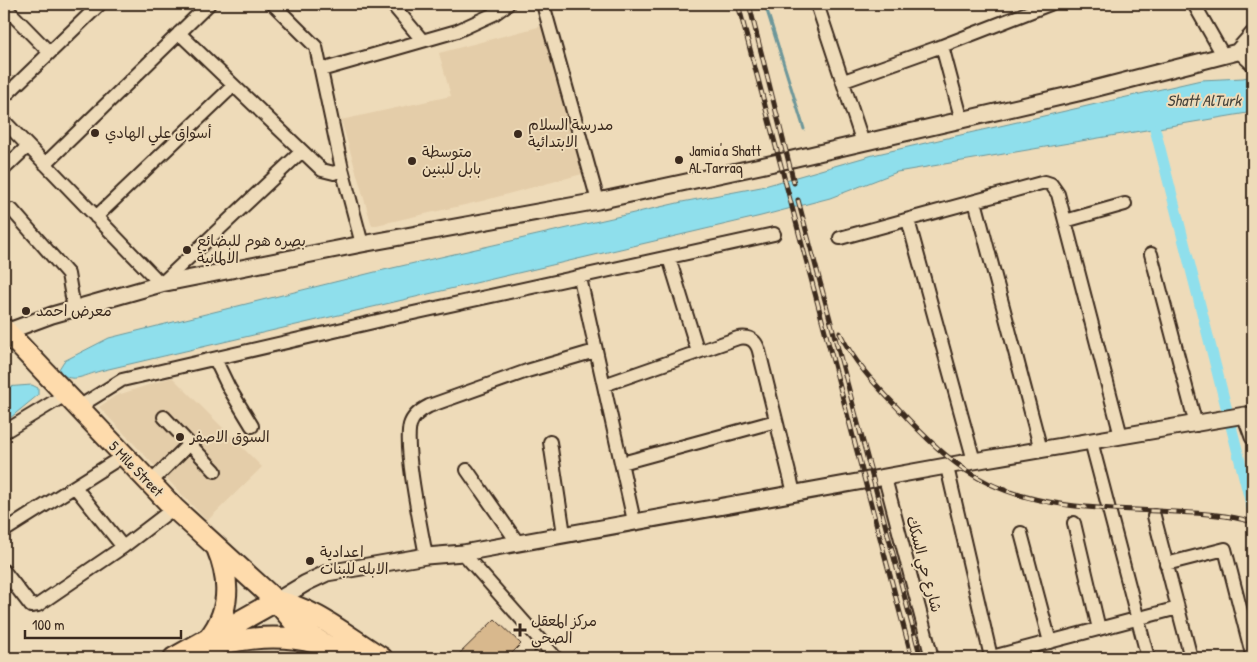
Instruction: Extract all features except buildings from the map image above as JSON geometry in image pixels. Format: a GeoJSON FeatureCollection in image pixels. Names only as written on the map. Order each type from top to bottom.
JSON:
{"type":"FeatureCollection","features":[{"type":"Feature","properties":{"kind":"main road","name":"5 Mile Street"},"geometry":{"type":"LineString","coordinates":[[5,330],[71,402],[174,508],[276,601],[300,629],[347,658]]}},
{"type":"Feature","properties":{"kind":"main road"},"geometry":{"type":"LineString","coordinates":[[208,640],[222,619],[226,597],[225,574],[217,548]]}},
{"type":"Feature","properties":{"kind":"main road"},"geometry":{"type":"LineString","coordinates":[[180,655],[276,601],[294,605],[311,613],[382,658]]}},
{"type":"Feature","properties":{"kind":"main road"},"geometry":{"type":"LineString","coordinates":[[180,655],[235,641],[270,637],[296,638],[327,646]]}},
{"type":"Feature","properties":{"kind":"street"},"geometry":{"type":"LineString","coordinates":[[4,97],[100,4]]}},
{"type":"Feature","properties":{"kind":"street"},"geometry":{"type":"LineString","coordinates":[[45,164],[209,4]]}},
{"type":"Feature","properties":{"kind":"street"},"geometry":{"type":"LineString","coordinates":[[273,4],[316,47],[342,169],[362,244]]}},
{"type":"Feature","properties":{"kind":"street"},"geometry":{"type":"LineString","coordinates":[[392,4],[422,40]]}},
{"type":"Feature","properties":{"kind":"street"},"geometry":{"type":"LineString","coordinates":[[485,4],[494,14]]}},
{"type":"Feature","properties":{"kind":"street"},"geometry":{"type":"LineString","coordinates":[[321,70],[457,31],[494,14],[508,4]]}},
{"type":"Feature","properties":{"kind":"street"},"geometry":{"type":"LineString","coordinates":[[543,4],[598,201]]}},
{"type":"Feature","properties":{"kind":"street"},"geometry":{"type":"LineString","coordinates":[[817,4],[863,143]]}},
{"type":"Feature","properties":{"kind":"street"},"geometry":{"type":"LineString","coordinates":[[844,81],[942,46],[1050,4]]}},
{"type":"Feature","properties":{"kind":"street"},"geometry":{"type":"LineString","coordinates":[[1194,4],[1231,53],[1253,65]]}},
{"type":"Feature","properties":{"kind":"street"},"geometry":{"type":"LineString","coordinates":[[4,6],[49,52]]}},
{"type":"Feature","properties":{"kind":"street"},"geometry":{"type":"LineString","coordinates":[[179,33],[301,152],[322,170],[334,174],[342,169]]}},
{"type":"Feature","properties":{"kind":"street"},"geometry":{"type":"LineString","coordinates":[[1231,53],[1253,34]]}},
{"type":"Feature","properties":{"kind":"street"},"geometry":{"type":"LineString","coordinates":[[942,46],[962,121]]}},
{"type":"Feature","properties":{"kind":"street"},"geometry":{"type":"LineString","coordinates":[[5,330],[161,284],[362,244],[598,201],[962,121],[1253,48]]}},
{"type":"Feature","properties":{"kind":"street"},"geometry":{"type":"LineString","coordinates":[[96,217],[233,86]]}},
{"type":"Feature","properties":{"kind":"street"},"geometry":{"type":"LineString","coordinates":[[4,121],[161,284]]}},
{"type":"Feature","properties":{"kind":"street"},"geometry":{"type":"LineString","coordinates":[[4,169],[28,146]]}},
{"type":"Feature","properties":{"kind":"street"},"geometry":{"type":"LineString","coordinates":[[161,284],[301,152]]}},
{"type":"Feature","properties":{"kind":"street"},"geometry":{"type":"LineString","coordinates":[[840,238],[1046,182],[1056,188],[1121,436]]}},
{"type":"Feature","properties":{"kind":"street"},"geometry":{"type":"LineString","coordinates":[[975,201],[1041,450]]}},
{"type":"Feature","properties":{"kind":"street"},"geometry":{"type":"LineString","coordinates":[[1065,221],[1125,204]]}},
{"type":"Feature","properties":{"kind":"street"},"geometry":{"type":"LineString","coordinates":[[12,210],[68,274],[74,309]]}},
{"type":"Feature","properties":{"kind":"street"},"geometry":{"type":"LineString","coordinates":[[908,220],[974,461]]}},
{"type":"Feature","properties":{"kind":"street"},"geometry":{"type":"LineString","coordinates":[[4,432],[122,380],[395,317],[774,234]]}},
{"type":"Feature","properties":{"kind":"street"},"geometry":{"type":"LineString","coordinates":[[1151,254],[1202,423]]}},
{"type":"Feature","properties":{"kind":"street"},"geometry":{"type":"LineString","coordinates":[[669,258],[698,352]]}},
{"type":"Feature","properties":{"kind":"street"},"geometry":{"type":"LineString","coordinates":[[580,278],[634,521]]}},
{"type":"Feature","properties":{"kind":"street"},"geometry":{"type":"LineString","coordinates":[[604,385],[738,338],[745,336],[752,339],[757,344],[794,493]]}},
{"type":"Feature","properties":{"kind":"street"},"geometry":{"type":"LineString","coordinates":[[426,556],[410,451],[410,424],[418,412],[429,406],[527,371],[595,351]]}},
{"type":"Feature","properties":{"kind":"street"},"geometry":{"type":"LineString","coordinates":[[215,359],[229,388],[252,426]]}},
{"type":"Feature","properties":{"kind":"street"},"geometry":{"type":"LineString","coordinates":[[276,601],[311,580],[327,573],[426,556],[463,553],[634,521],[1244,415],[1253,437]]}},
{"type":"Feature","properties":{"kind":"street"},"geometry":{"type":"LineString","coordinates":[[164,418],[215,471]]}},
{"type":"Feature","properties":{"kind":"street"},"geometry":{"type":"LineString","coordinates":[[622,463],[776,421]]}},
{"type":"Feature","properties":{"kind":"street"},"geometry":{"type":"LineString","coordinates":[[1091,441],[1148,658]]}},
{"type":"Feature","properties":{"kind":"street"},"geometry":{"type":"LineString","coordinates":[[550,442],[564,534]]}},
{"type":"Feature","properties":{"kind":"street"},"geometry":{"type":"LineString","coordinates":[[150,483],[189,444]]}},
{"type":"Feature","properties":{"kind":"street"},"geometry":{"type":"LineString","coordinates":[[4,531],[123,456]]}},
{"type":"Feature","properties":{"kind":"street"},"geometry":{"type":"LineString","coordinates":[[947,467],[990,658],[1178,608]]}},
{"type":"Feature","properties":{"kind":"street"},"geometry":{"type":"LineString","coordinates":[[467,470],[518,543]]}},
{"type":"Feature","properties":{"kind":"street","name":"شارع حي السكك"},"geometry":{"type":"LineString","coordinates":[[885,478],[932,658]]}},
{"type":"Feature","properties":{"kind":"street"},"geometry":{"type":"LineString","coordinates":[[75,487],[123,547]]}},
{"type":"Feature","properties":{"kind":"street"},"geometry":{"type":"LineString","coordinates":[[4,571],[31,606],[38,605],[123,547],[174,508]]}},
{"type":"Feature","properties":{"kind":"street"},"geometry":{"type":"LineString","coordinates":[[1154,516],[1190,658]]}},
{"type":"Feature","properties":{"kind":"street"},"geometry":{"type":"LineString","coordinates":[[1074,523],[1099,629]]}},
{"type":"Feature","properties":{"kind":"street"},"geometry":{"type":"LineString","coordinates":[[1021,533],[1050,642]]}},
{"type":"Feature","properties":{"kind":"street"},"geometry":{"type":"LineString","coordinates":[[1166,564],[1224,549],[1253,658]]}},
{"type":"Feature","properties":{"kind":"street"},"geometry":{"type":"LineString","coordinates":[[463,553],[556,658]]}},
{"type":"Feature","properties":{"kind":"shaded area"},"geometry":{"type":"Polygon","coordinates":[[[542,26],[586,173],[482,201],[372,226],[341,120],[451,96],[439,53],[542,26]]]}},
{"type":"Feature","properties":{"kind":"shaded area","name":"السوق الاصفر"},"geometry":{"type":"Polygon","coordinates":[[[172,377],[262,467],[207,521],[99,407],[115,396],[172,377]]]}},
{"type":"Feature","properties":{"kind":"water","name":"Shatt AlTurk"},"geometry":{"type":"Polygon","coordinates":[[[1253,76],[1253,112],[897,172],[830,198],[761,216],[100,371],[83,377],[67,377],[59,369],[64,361],[109,338],[375,272],[682,202],[761,187],[873,155],[1201,80],[1253,76]]]}},
{"type":"Feature","properties":{"kind":"water"},"geometry":{"type":"Polygon","coordinates":[[[32,385],[38,388],[38,395],[4,423],[4,387],[32,385]]]}},
{"type":"Feature","properties":{"kind":"waterway"},"geometry":{"type":"LineString","coordinates":[[765,4],[804,129]]}},
{"type":"Feature","properties":{"kind":"waterway"},"geometry":{"type":"LineString","coordinates":[[1155,129],[1253,512]]}},
{"type":"Feature","properties":{"kind":"railway"},"geometry":{"type":"LineString","coordinates":[[738,4],[912,658]]}},
{"type":"Feature","properties":{"kind":"railway"},"geometry":{"type":"LineString","coordinates":[[749,4],[794,183]]}},
{"type":"Feature","properties":{"kind":"railway"},"geometry":{"type":"LineString","coordinates":[[798,200],[921,658]]}},
{"type":"Feature","properties":{"kind":"railway"},"geometry":{"type":"LineString","coordinates":[[840,333],[862,368],[917,428],[955,463],[988,483],[1029,498],[1072,506],[1206,514],[1253,522]]}},
{"type":"Feature","properties":{"kind":"place","name":"أسواق علي الهادي"},"geometry":{"type":"Point","coordinates":[95,133]}},
{"type":"Feature","properties":{"kind":"place","name":"مدرسة السلام الابتدائية"},"geometry":{"type":"Point","coordinates":[518,134]}},
{"type":"Feature","properties":{"kind":"place","name":"Jamia'a Shatt AL Tarraq"},"geometry":{"type":"Point","coordinates":[679,160]}},
{"type":"Feature","properties":{"kind":"place","name":"متوسطة بابل للبنين"},"geometry":{"type":"Point","coordinates":[412,161]}},
{"type":"Feature","properties":{"kind":"place","name":"بصره هوم للبضائع الالمانية"},"geometry":{"type":"Point","coordinates":[187,250]}},
{"type":"Feature","properties":{"kind":"place","name":"معرض احمد"},"geometry":{"type":"Point","coordinates":[26,311]}},
{"type":"Feature","properties":{"kind":"place","name":"السوق الاصفر"},"geometry":{"type":"Point","coordinates":[180,437]}},
{"type":"Feature","properties":{"kind":"place","name":"اعدادية الابله للبنات"},"geometry":{"type":"Point","coordinates":[310,561]}},
{"type":"Feature","properties":{"kind":"place","name":"مركز المعقل الصحي"},"geometry":{"type":"Point","coordinates":[520,630]}}]}
